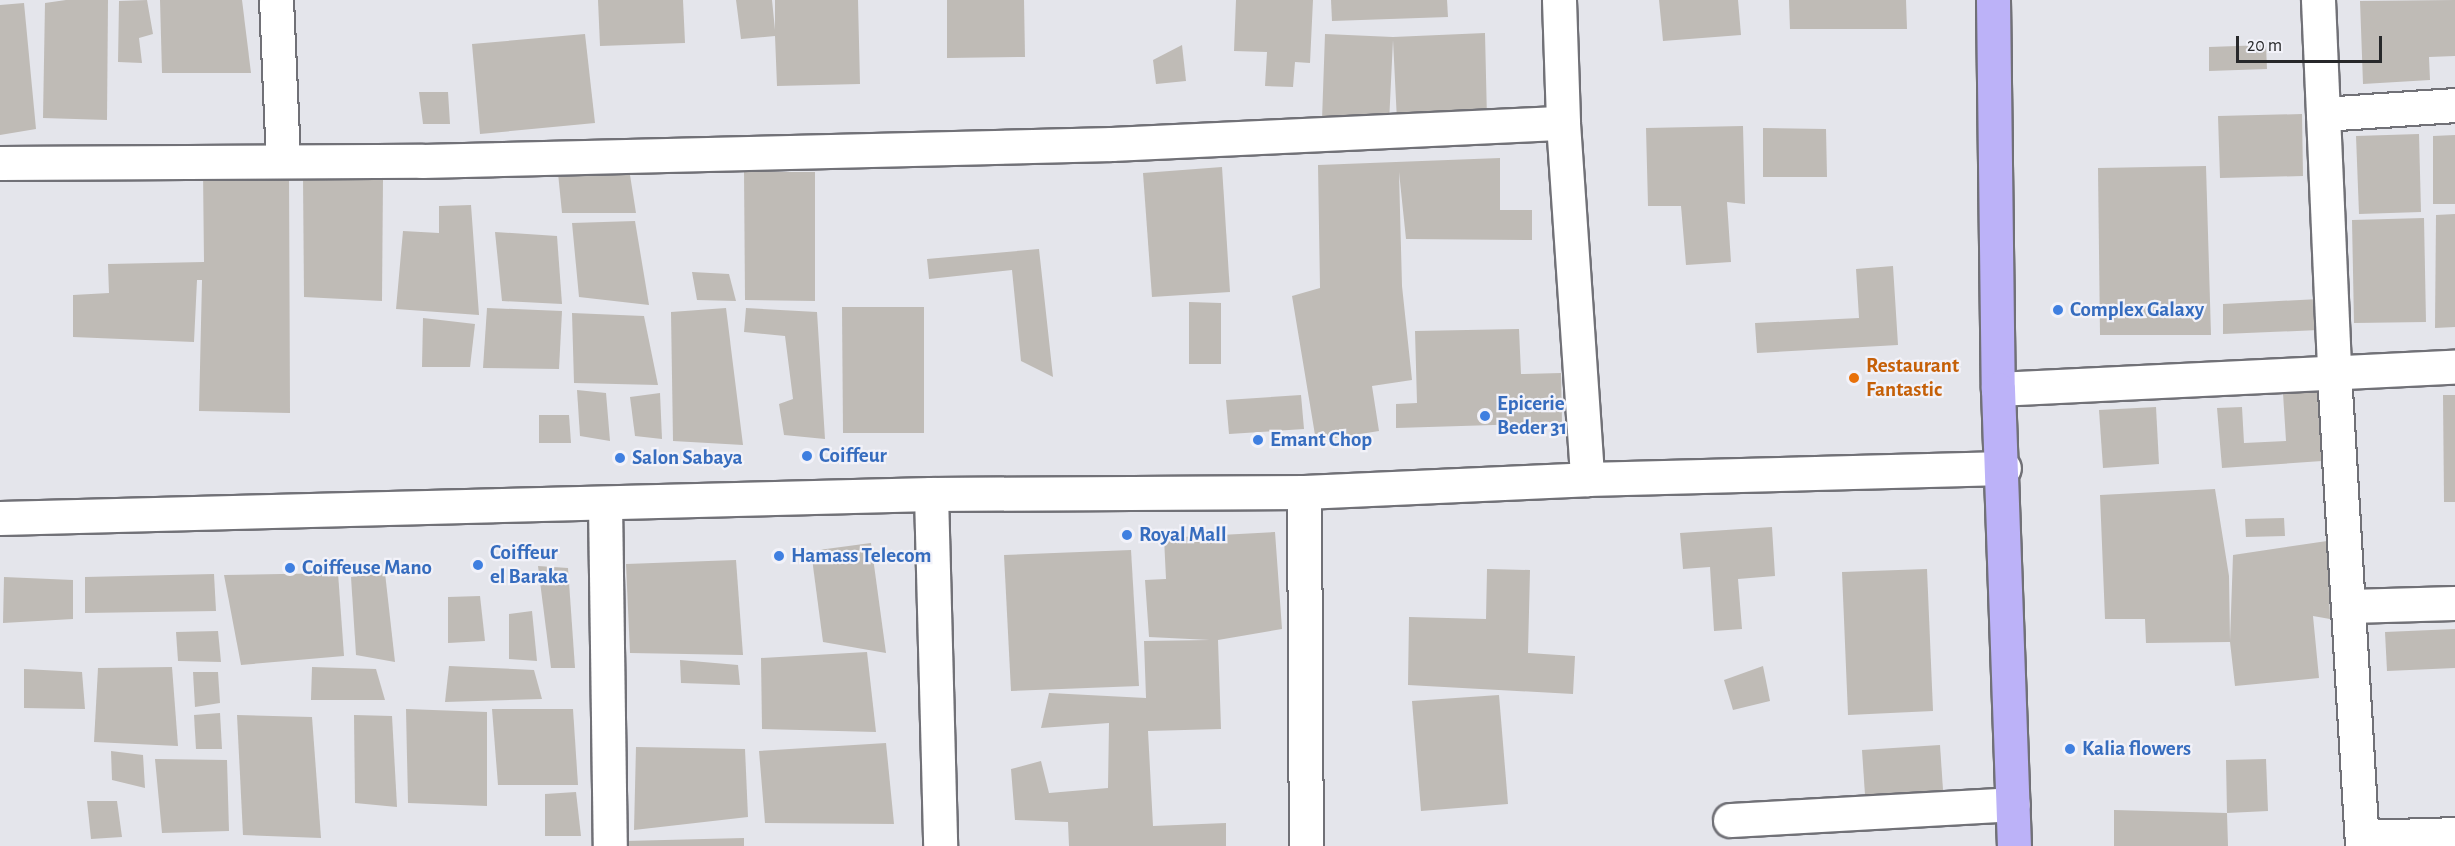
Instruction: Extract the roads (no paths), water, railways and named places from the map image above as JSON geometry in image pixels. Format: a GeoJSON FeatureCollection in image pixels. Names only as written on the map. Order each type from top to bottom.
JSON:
{"type":"FeatureCollection","features":[{"type":"Feature","properties":{"kind":"main road"},"geometry":{"type":"LineString","coordinates":[[1993,0],[1998,389],[2004,468],[2014,846]]}},
{"type":"Feature","properties":{"kind":"street"},"geometry":{"type":"LineString","coordinates":[[276,0],[284,160]]}},
{"type":"Feature","properties":{"kind":"street"},"geometry":{"type":"LineString","coordinates":[[1560,0],[1563,123],[1587,478]]}},
{"type":"Feature","properties":{"kind":"street"},"geometry":{"type":"LineString","coordinates":[[2318,0],[2334,373],[2362,842],[2455,834]]}},
{"type":"Feature","properties":{"kind":"street"},"geometry":{"type":"LineString","coordinates":[[2323,114],[2455,105]]}},
{"type":"Feature","properties":{"kind":"street"},"geometry":{"type":"LineString","coordinates":[[0,163],[422,161],[1112,144],[1563,123]]}},
{"type":"Feature","properties":{"kind":"street"},"geometry":{"type":"LineString","coordinates":[[1998,389],[2455,367]]}},
{"type":"Feature","properties":{"kind":"street"},"geometry":{"type":"LineString","coordinates":[[0,518],[931,494],[1304,492],[1587,478],[2004,468]]}},
{"type":"Feature","properties":{"kind":"street"},"geometry":{"type":"LineString","coordinates":[[1304,492],[1306,846]]}},
{"type":"Feature","properties":{"kind":"street"},"geometry":{"type":"LineString","coordinates":[[931,494],[940,846]]}},
{"type":"Feature","properties":{"kind":"street"},"geometry":{"type":"LineString","coordinates":[[605,503],[610,846]]}},
{"type":"Feature","properties":{"kind":"street"},"geometry":{"type":"LineString","coordinates":[[2349,606],[2455,603]]}},
{"type":"Feature","properties":{"kind":"street"},"geometry":{"type":"LineString","coordinates":[[1730,820],[2013,804]]}},
{"type":"Feature","properties":{"kind":"place","name":"Complex Galaxy"},"geometry":{"type":"Point","coordinates":[2058,310]}},
{"type":"Feature","properties":{"kind":"place","name":"Restaurant Fantastic"},"geometry":{"type":"Point","coordinates":[1854,378]}},
{"type":"Feature","properties":{"kind":"place","name":"Epicerie Beder 31"},"geometry":{"type":"Point","coordinates":[1485,416]}},
{"type":"Feature","properties":{"kind":"place","name":"Emant Chop"},"geometry":{"type":"Point","coordinates":[1258,440]}},
{"type":"Feature","properties":{"kind":"place","name":"Coiffeur"},"geometry":{"type":"Point","coordinates":[807,456]}},
{"type":"Feature","properties":{"kind":"place","name":"Salon Sabaya"},"geometry":{"type":"Point","coordinates":[620,458]}},
{"type":"Feature","properties":{"kind":"place","name":"Royal Mall"},"geometry":{"type":"Point","coordinates":[1127,535]}},
{"type":"Feature","properties":{"kind":"place","name":"Hamass Telecom"},"geometry":{"type":"Point","coordinates":[779,556]}},
{"type":"Feature","properties":{"kind":"place","name":"Coiffeur el Baraka"},"geometry":{"type":"Point","coordinates":[478,565]}},
{"type":"Feature","properties":{"kind":"place","name":"Coiffeuse Mano"},"geometry":{"type":"Point","coordinates":[290,568]}},
{"type":"Feature","properties":{"kind":"place","name":"Kalia flowers"},"geometry":{"type":"Point","coordinates":[2070,749]}}]}
